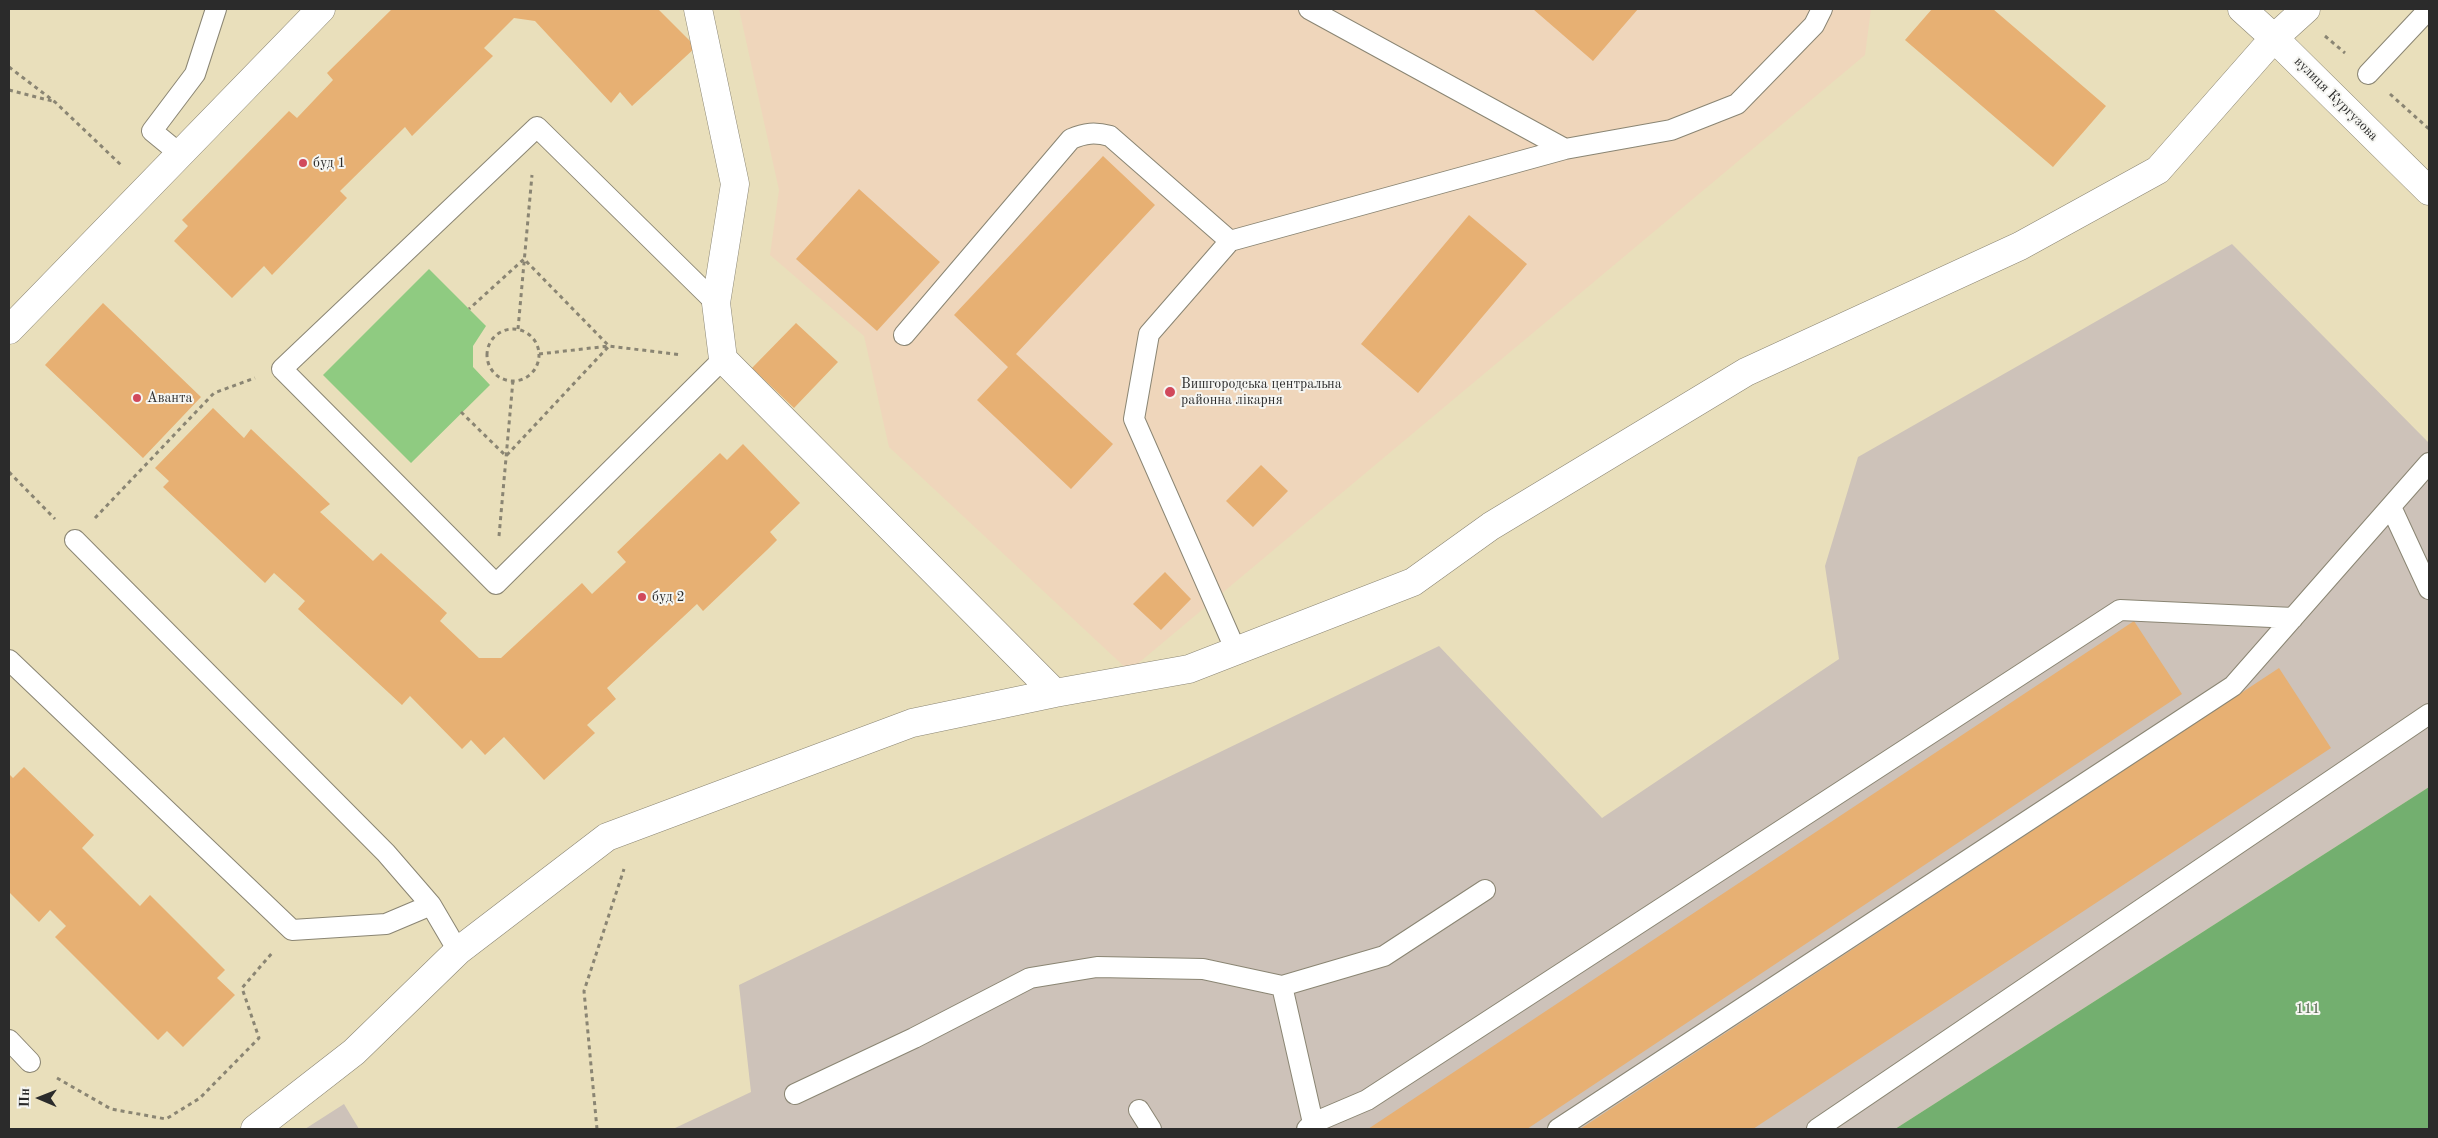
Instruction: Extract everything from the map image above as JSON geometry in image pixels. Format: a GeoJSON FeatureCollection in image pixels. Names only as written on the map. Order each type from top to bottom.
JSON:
{"type":"FeatureCollection","features":[{"type":"Feature","properties":{"kind":"street"},"geometry":{"type":"LineString","coordinates":[[9,330],[321,9]]}},
{"type":"Feature","properties":{"kind":"street"},"geometry":{"type":"LineString","coordinates":[[698,9],[735,184],[716,303],[723,359],[1055,692]]}},
{"type":"Feature","properties":{"kind":"street","name":"вулиця Кургузова"},"geometry":{"type":"LineString","coordinates":[[2242,9],[2274,38],[2429,191]]}},
{"type":"Feature","properties":{"kind":"street"},"geometry":{"type":"LineString","coordinates":[[255,1129],[354,1052],[458,951],[607,837],[912,723],[1055,692],[1189,669],[1412,582],[1491,526],[1746,372],[2020,246],[2158,170],[2274,38],[2306,9]]}},
{"type":"Feature","properties":{"kind":"lane"},"geometry":{"type":"LineString","coordinates":[[180,154],[152,131],[195,74],[216,9]]}},
{"type":"Feature","properties":{"kind":"lane"},"geometry":{"type":"LineString","coordinates":[[1309,9],[1565,149]]}},
{"type":"Feature","properties":{"kind":"lane"},"geometry":{"type":"LineString","coordinates":[[1236,651],[1134,419],[1149,334],[1230,241],[1565,149],[1671,130],[1737,104],[1814,25],[1822,9]]}},
{"type":"Feature","properties":{"kind":"lane"},"geometry":{"type":"LineString","coordinates":[[2368,74],[2429,9]]}},
{"type":"Feature","properties":{"kind":"lane"},"geometry":{"type":"LineString","coordinates":[[716,303],[536,127],[282,369],[496,584],[723,359]]}},
{"type":"Feature","properties":{"kind":"lane"},"geometry":{"type":"LineString","coordinates":[[904,335],[1071,139],[1084,134],[1098,133],[1110,136],[1230,241]]}},
{"type":"Feature","properties":{"kind":"lane"},"geometry":{"type":"LineString","coordinates":[[1558,1129],[2233,686],[2429,463]]}},
{"type":"Feature","properties":{"kind":"lane"},"geometry":{"type":"LineString","coordinates":[[2391,507],[2429,589]]}},
{"type":"Feature","properties":{"kind":"lane"},"geometry":{"type":"LineString","coordinates":[[75,540],[386,853],[431,905],[458,951]]}},
{"type":"Feature","properties":{"kind":"lane"},"geometry":{"type":"LineString","coordinates":[[1282,986],[1310,1126],[1367,1100],[2120,610],[2293,618]]}},
{"type":"Feature","properties":{"kind":"lane"},"geometry":{"type":"LineString","coordinates":[[9,660],[292,930],[386,924],[431,905]]}},
{"type":"Feature","properties":{"kind":"lane"},"geometry":{"type":"LineString","coordinates":[[1817,1129],[2429,714]]}},
{"type":"Feature","properties":{"kind":"lane"},"geometry":{"type":"LineString","coordinates":[[795,1094],[914,1038],[1030,978],[1096,968],[1203,969],[1282,986],[1384,956],[1485,890]]}},
{"type":"Feature","properties":{"kind":"lane"},"geometry":{"type":"LineString","coordinates":[[9,1040],[30,1062]]}},
{"type":"Feature","properties":{"kind":"lane"},"geometry":{"type":"LineString","coordinates":[[1139,1110],[1152,1129]]}},
{"type":"Feature","properties":{"kind":"path"},"geometry":{"type":"LineString","coordinates":[[9,67],[55,102],[147,189]]}},
{"type":"Feature","properties":{"kind":"path"},"geometry":{"type":"LineString","coordinates":[[9,90],[55,102]]}},
{"type":"Feature","properties":{"kind":"path"},"geometry":{"type":"LineString","coordinates":[[518,329],[536,127]]}},
{"type":"Feature","properties":{"kind":"path"},"geometry":{"type":"LineString","coordinates":[[469,309],[524,259]]}},
{"type":"Feature","properties":{"kind":"path"},"geometry":{"type":"LineString","coordinates":[[524,259],[609,346]]}},
{"type":"Feature","properties":{"kind":"path"},"geometry":{"type":"LineString","coordinates":[[518,329],[533,338],[539,354],[534,370],[521,379],[513,380],[498,376],[488,363],[487,354],[493,337],[501,332],[518,329]]}},
{"type":"Feature","properties":{"kind":"path"},"geometry":{"type":"LineString","coordinates":[[506,456],[609,346]]}},
{"type":"Feature","properties":{"kind":"path"},"geometry":{"type":"LineString","coordinates":[[539,354],[609,346],[723,359]]}},
{"type":"Feature","properties":{"kind":"path"},"geometry":{"type":"LineString","coordinates":[[9,472],[75,540],[214,393],[282,369]]}},
{"type":"Feature","properties":{"kind":"path"},"geometry":{"type":"LineString","coordinates":[[496,584],[513,380]]}},
{"type":"Feature","properties":{"kind":"path"},"geometry":{"type":"LineString","coordinates":[[461,412],[506,456]]}},
{"type":"Feature","properties":{"kind":"path"},"geometry":{"type":"LineString","coordinates":[[598,1129],[584,991],[638,826]]}},
{"type":"Feature","properties":{"kind":"path"},"geometry":{"type":"LineString","coordinates":[[30,1062],[111,1109],[166,1119],[200,1098],[259,1038],[242,988],[292,930]]}},
{"type":"Feature","properties":{"kind":"shaded area","name":"Вишгородська центральна районна лікарня"},"geometry":{"type":"Polygon","coordinates":[[[739,9],[1871,9],[1865,55],[1129,671],[889,447],[864,336],[770,255],[779,190],[739,9]]]}},
{"type":"Feature","properties":{"kind":"shaded area"},"geometry":{"type":"Polygon","coordinates":[[[2232,244],[2429,443],[2429,787],[1895,1129],[673,1129],[751,1092],[739,985],[1439,646],[1602,818],[1839,659],[1825,566],[1858,457],[2232,244]]]}},
{"type":"Feature","properties":{"kind":"shaded area"},"geometry":{"type":"Polygon","coordinates":[[[344,1104],[359,1129],[305,1129],[344,1104]]]}},
{"type":"Feature","properties":{"kind":"green space"},"geometry":{"type":"Polygon","coordinates":[[[429,269],[486,326],[473,346],[473,367],[490,385],[411,463],[323,375],[429,269]]]}},
{"type":"Feature","properties":{"kind":"green space","name":"111"},"geometry":{"type":"Polygon","coordinates":[[[2429,787],[2429,1129],[1895,1129],[2429,787]]]}},
{"type":"Feature","properties":{"kind":"building","name":"буд 1"},"geometry":{"type":"Polygon","coordinates":[[[392,9],[658,9],[696,47],[632,106],[620,92],[611,103],[535,21],[514,18],[484,48],[493,56],[412,136],[405,127],[340,191],[347,198],[272,275],[264,266],[232,298],[174,241],[188,226],[182,220],[289,111],[297,118],[333,80],[327,73],[392,9]]]}},
{"type":"Feature","properties":{"kind":"building"},"geometry":{"type":"Polygon","coordinates":[[[1533,9],[1638,9],[1593,61],[1533,9]]]}},
{"type":"Feature","properties":{"kind":"building"},"geometry":{"type":"Polygon","coordinates":[[[1932,9],[1993,9],[2106,106],[2053,167],[1905,40],[1932,9]]]}},
{"type":"Feature","properties":{"kind":"building"},"geometry":{"type":"Polygon","coordinates":[[[1103,156],[1155,205],[1016,354],[1113,444],[1071,489],[977,400],[1008,367],[954,315],[1103,156]]]}},
{"type":"Feature","properties":{"kind":"building"},"geometry":{"type":"Polygon","coordinates":[[[859,189],[940,262],[877,331],[796,259],[859,189]]]}},
{"type":"Feature","properties":{"kind":"building"},"geometry":{"type":"Polygon","coordinates":[[[1469,215],[1527,264],[1418,393],[1361,344],[1469,215]]]}},
{"type":"Feature","properties":{"kind":"building"},"geometry":{"type":"Polygon","coordinates":[[[103,303],[201,397],[143,458],[45,365],[103,303]]]}},
{"type":"Feature","properties":{"kind":"building"},"geometry":{"type":"Polygon","coordinates":[[[796,323],[838,362],[794,408],[752,368],[796,323]]]}},
{"type":"Feature","properties":{"kind":"building","name":"буд 2"},"geometry":{"type":"Polygon","coordinates":[[[213,408],[244,438],[251,429],[330,504],[320,512],[373,561],[381,553],[447,613],[440,621],[479,658],[501,658],[582,583],[592,594],[626,562],[617,552],[720,453],[727,460],[743,444],[800,503],[770,532],[777,540],[767,550],[703,611],[697,604],[607,688],[616,699],[587,725],[595,733],[544,780],[504,737],[485,755],[471,740],[462,749],[410,696],[402,705],[298,609],[305,601],[274,573],[265,583],[163,487],[169,481],[155,468],[213,408]]]}},
{"type":"Feature","properties":{"kind":"building"},"geometry":{"type":"Polygon","coordinates":[[[1261,465],[1288,491],[1253,527],[1226,501],[1261,465]]]}},
{"type":"Feature","properties":{"kind":"building"},"geometry":{"type":"Polygon","coordinates":[[[1165,572],[1191,599],[1161,630],[1133,604],[1165,572]]]}},
{"type":"Feature","properties":{"kind":"building"},"geometry":{"type":"Polygon","coordinates":[[[2134,621],[2182,694],[1527,1129],[1368,1129],[2134,621]]]}},
{"type":"Feature","properties":{"kind":"building"},"geometry":{"type":"Polygon","coordinates":[[[2279,668],[2331,748],[1753,1129],[1580,1129],[2279,668]]]}},
{"type":"Feature","properties":{"kind":"building"},"geometry":{"type":"Polygon","coordinates":[[[24,767],[94,835],[82,848],[140,906],[150,895],[225,970],[217,978],[235,995],[183,1047],[167,1031],[158,1040],[55,937],[66,926],[50,910],[39,922],[9,892],[9,774],[13,778],[24,767]]]}},
{"type":"Feature","properties":{"kind":"place","name":"буд 1"},"geometry":{"type":"Point","coordinates":[303,163]}},
{"type":"Feature","properties":{"kind":"place","name":"Вишгородська центральна районна лікарня"},"geometry":{"type":"Point","coordinates":[1170,392]}},
{"type":"Feature","properties":{"kind":"place","name":"Аванта"},"geometry":{"type":"Point","coordinates":[137,398]}},
{"type":"Feature","properties":{"kind":"place","name":"буд 2"},"geometry":{"type":"Point","coordinates":[642,597]}}]}
